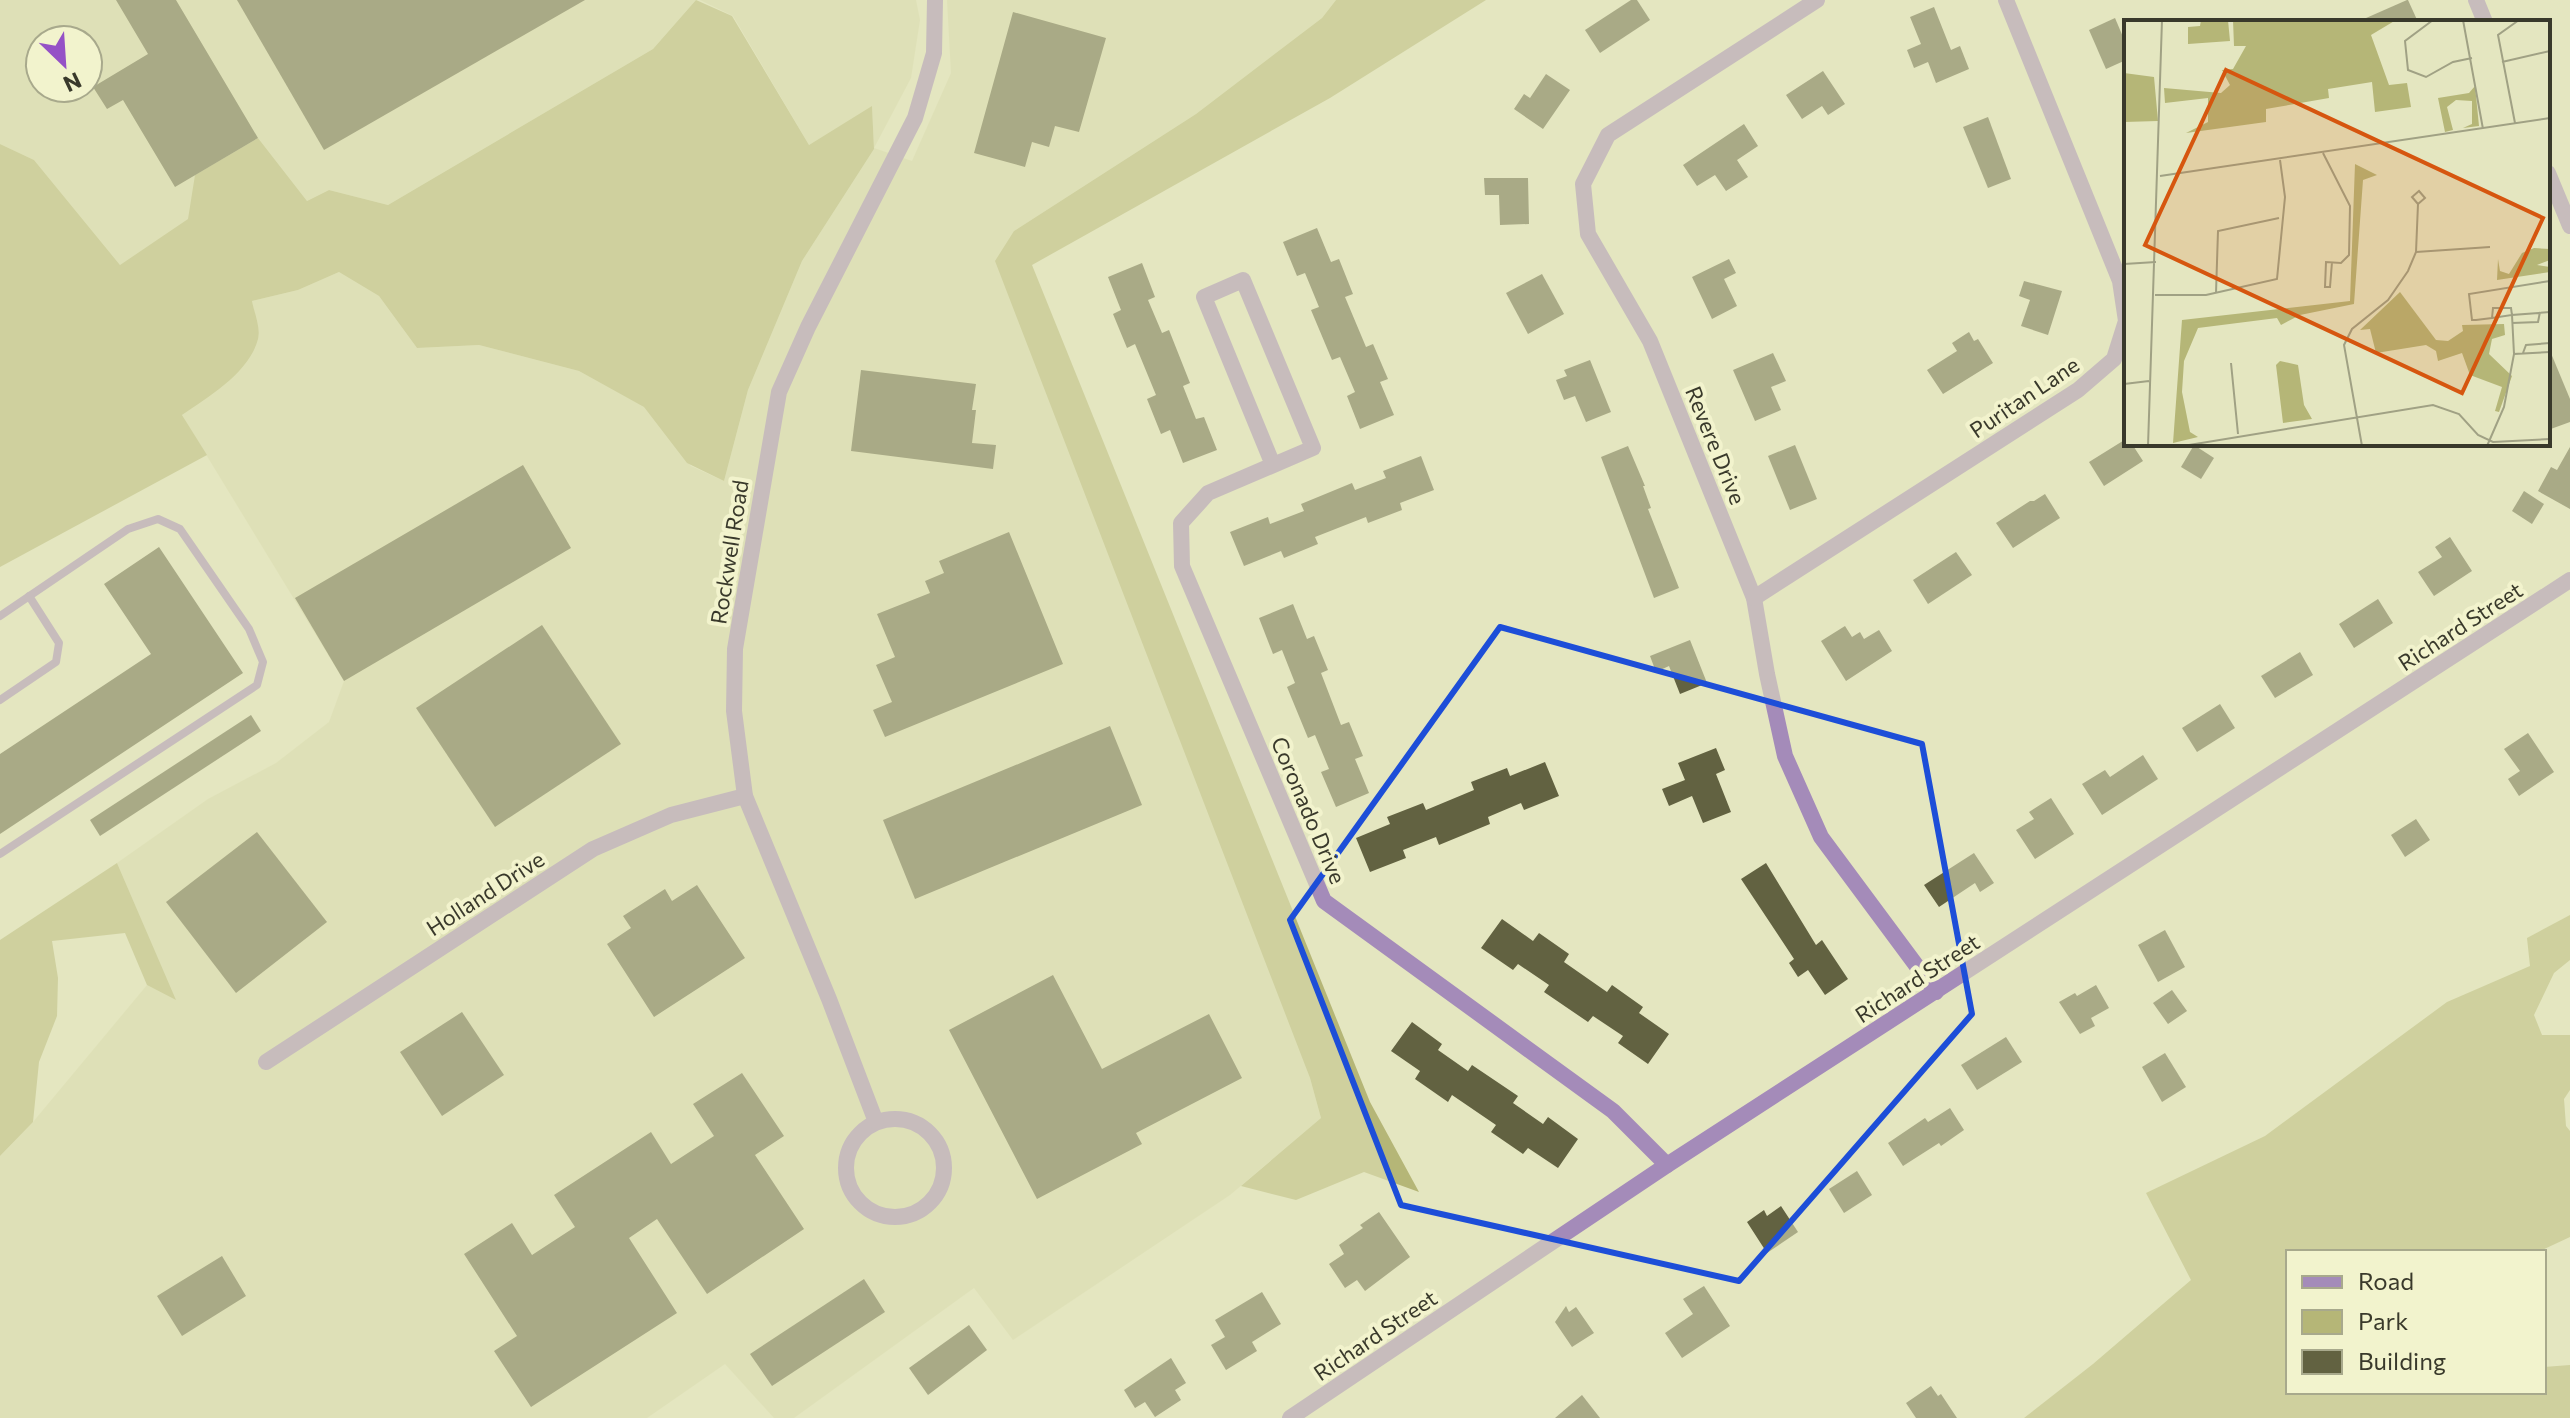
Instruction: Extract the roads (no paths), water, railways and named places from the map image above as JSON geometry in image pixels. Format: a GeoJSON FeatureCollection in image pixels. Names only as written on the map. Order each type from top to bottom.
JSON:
{"type":"FeatureCollection","features":[{"type":"Feature","properties":{"kind":"street","name":"Rockwell Road"},"geometry":{"type":"LineString","coordinates":[[876,1122],[745,796],[734,711],[735,649],[779,392],[808,327],[915,118],[934,53],[935,0]]}},
{"type":"Feature","properties":{"kind":"street","name":"Revere Drive"},"geometry":{"type":"LineString","coordinates":[[1817,0],[1608,135],[1583,184],[1588,234],[1650,341],[1754,598],[1785,756],[1821,837],[1936,992]]}},
{"type":"Feature","properties":{"kind":"street","name":"Puritan Lane"},"geometry":{"type":"LineString","coordinates":[[2006,0],[2120,281],[2124,308]]}},
{"type":"Feature","properties":{"kind":"street"},"geometry":{"type":"LineString","coordinates":[[2476,0],[2484,20]]}},
{"type":"Feature","properties":{"kind":"street"},"geometry":{"type":"LineString","coordinates":[[2550,178],[2570,226]]}},
{"type":"Feature","properties":{"kind":"street","name":"Coronado Drive"},"geometry":{"type":"LineString","coordinates":[[1273,465],[1204,297],[1243,280],[1313,448],[1208,493],[1181,523],[1182,566],[1324,901],[1613,1111],[1667,1165]]}},
{"type":"Feature","properties":{"kind":"street","name":"Puritan Lane"},"geometry":{"type":"LineString","coordinates":[[1754,598],[2078,390],[2114,359],[2124,327]]}},
{"type":"Feature","properties":{"kind":"street","name":"Richard Street"},"geometry":{"type":"LineString","coordinates":[[1290,1418],[1667,1165],[2570,580]]}},
{"type":"Feature","properties":{"kind":"street","name":"Holland Drive"},"geometry":{"type":"LineString","coordinates":[[266,1062],[593,849],[671,815],[745,796]]}},
{"type":"Feature","properties":{"kind":"street"},"geometry":{"type":"LineString","coordinates":[[895,1118],[914,1122],[930,1133],[941,1149],[945,1168],[941,1187],[930,1203],[913,1214],[894,1218],[875,1214],[859,1203],[849,1187],[845,1168],[849,1149],[860,1133],[876,1122],[895,1118]]}},
{"type":"Feature","properties":{"kind":"lane"},"geometry":{"type":"LineString","coordinates":[[0,616],[128,529],[158,519],[180,529],[249,629],[263,662],[257,685],[0,854]]}},
{"type":"Feature","properties":{"kind":"lane"},"geometry":{"type":"LineString","coordinates":[[0,700],[56,662],[59,643],[29,596]]}}]}
